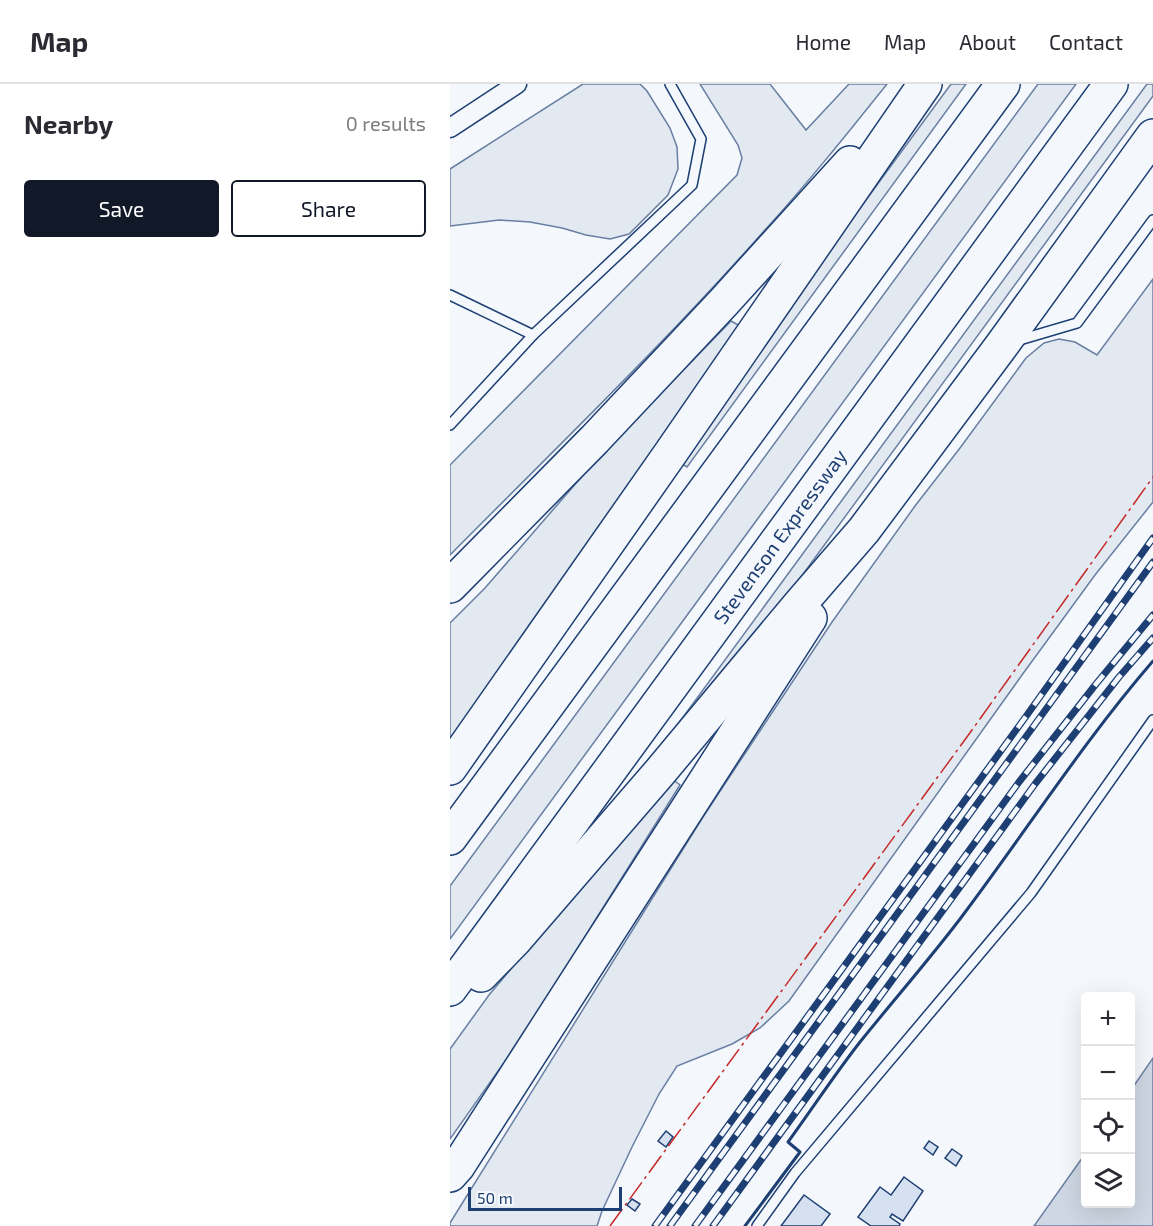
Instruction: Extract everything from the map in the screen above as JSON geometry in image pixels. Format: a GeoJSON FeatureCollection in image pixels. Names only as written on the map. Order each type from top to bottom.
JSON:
{"type":"FeatureCollection","features":[{"type":"Feature","properties":{"kind":"highway"},"geometry":{"type":"LineString","coordinates":[[450,586],[594,440],[723,303],[917,84]]}},
{"type":"Feature","properties":{"kind":"highway"},"geometry":{"type":"LineString","coordinates":[[450,768],[925,84]]}},
{"type":"Feature","properties":{"kind":"highway"},"geometry":{"type":"LineString","coordinates":[[450,838],[1004,84]]}},
{"type":"Feature","properties":{"kind":"highway","name":"Stevenson Expressway"},"geometry":{"type":"LineString","coordinates":[[450,989],[1111,84]]}},
{"type":"Feature","properties":{"kind":"highway"},"geometry":{"type":"LineString","coordinates":[[450,1006],[515,940],[864,530],[1002,345],[1153,136]]}},
{"type":"Feature","properties":{"kind":"highway"},"geometry":{"type":"LineString","coordinates":[[453,1178],[864,530]]}},
{"type":"Feature","properties":{"kind":"street"},"geometry":{"type":"LineString","coordinates":[[450,128],[518,84]]}},
{"type":"Feature","properties":{"kind":"lane"},"geometry":{"type":"LineString","coordinates":[[450,425],[533,335],[692,185],[701,139],[670,84]]}},
{"type":"Feature","properties":{"kind":"lane"},"geometry":{"type":"LineString","coordinates":[[1002,345],[1077,323],[1153,220]]}},
{"type":"Feature","properties":{"kind":"lane"},"geometry":{"type":"LineString","coordinates":[[450,295],[533,335]]}},
{"type":"Feature","properties":{"kind":"lane"},"geometry":{"type":"LineString","coordinates":[[757,1226],[795,1173],[1031,893],[1153,720]]}},
{"type":"Feature","properties":{"kind":"shaded area"},"geometry":{"type":"Polygon","coordinates":[[[583,84],[640,84],[647,91],[670,128],[677,147],[678,169],[668,195],[629,234],[610,239],[530,222],[499,220],[450,226],[450,169],[583,84]]]}},
{"type":"Feature","properties":{"kind":"shaded area"},"geometry":{"type":"Polygon","coordinates":[[[700,84],[770,84],[806,130],[849,84],[887,84],[780,213],[688,314],[450,555],[450,465],[737,175],[742,158],[738,145],[700,84]]]}},
{"type":"Feature","properties":{"kind":"shaded area"},"geometry":{"type":"Polygon","coordinates":[[[951,84],[966,84],[687,467],[682,464],[830,249],[951,84]]]}},
{"type":"Feature","properties":{"kind":"shaded area"},"geometry":{"type":"Polygon","coordinates":[[[1038,84],[1076,84],[450,939],[450,886],[1038,84]]]}},
{"type":"Feature","properties":{"kind":"shaded area"},"geometry":{"type":"Polygon","coordinates":[[[1147,84],[1153,84],[1153,96],[787,596],[680,725],[678,724],[1147,84]]]}},
{"type":"Feature","properties":{"kind":"shaded area"},"geometry":{"type":"Polygon","coordinates":[[[1153,279],[1153,502],[1095,575],[1022,675],[789,1001],[760,1028],[732,1044],[677,1066],[659,1094],[632,1147],[597,1226],[450,1226],[703,817],[832,622],[915,506],[1026,358],[1044,343],[1059,339],[1075,342],[1097,355],[1153,279]]]}},
{"type":"Feature","properties":{"kind":"shaded area"},"geometry":{"type":"Polygon","coordinates":[[[731,321],[740,326],[450,743],[450,623],[485,588],[598,458],[731,321]]]}},
{"type":"Feature","properties":{"kind":"shaded area"},"geometry":{"type":"Polygon","coordinates":[[[672,779],[680,785],[522,1037],[450,1139],[450,1049],[489,995],[672,779]]]}},
{"type":"Feature","properties":{"kind":"shaded area"},"geometry":{"type":"Polygon","coordinates":[[[1153,1058],[1153,1226],[1034,1226],[1081,1160],[1081,1208],[1135,1208],[1135,1084],[1153,1058]]]}},
{"type":"Feature","properties":{"kind":"building"},"geometry":{"type":"Polygon","coordinates":[[[666,1131],[673,1137],[666,1147],[658,1141],[666,1131]]]}},
{"type":"Feature","properties":{"kind":"building"},"geometry":{"type":"Polygon","coordinates":[[[929,1141],[938,1147],[933,1155],[924,1148],[929,1141]]]}},
{"type":"Feature","properties":{"kind":"building"},"geometry":{"type":"Polygon","coordinates":[[[952,1149],[962,1156],[956,1166],[945,1158],[952,1149]]]}},
{"type":"Feature","properties":{"kind":"building"},"geometry":{"type":"Polygon","coordinates":[[[904,1177],[923,1191],[903,1221],[892,1214],[890,1217],[900,1224],[899,1226],[871,1226],[858,1217],[880,1187],[891,1195],[904,1177]]]}},
{"type":"Feature","properties":{"kind":"building"},"geometry":{"type":"Polygon","coordinates":[[[804,1195],[830,1214],[821,1226],[781,1226],[804,1195]]]}},
{"type":"Feature","properties":{"kind":"building"},"geometry":{"type":"Polygon","coordinates":[[[632,1199],[640,1204],[635,1211],[627,1205],[632,1199]]]}},
{"type":"Feature","properties":{"kind":"railway"},"geometry":{"type":"LineString","coordinates":[[655,1226],[1153,538]]}},
{"type":"Feature","properties":{"kind":"railway"},"geometry":{"type":"LineString","coordinates":[[670,1226],[1153,562]]}},
{"type":"Feature","properties":{"kind":"railway"},"geometry":{"type":"LineString","coordinates":[[695,1226],[1019,782],[1153,615]]}},
{"type":"Feature","properties":{"kind":"railway"},"geometry":{"type":"LineString","coordinates":[[713,1226],[1035,784],[1119,677],[1153,638]]}},
{"type":"Feature","properties":{"kind":"wall"},"geometry":{"type":"LineString","coordinates":[[745,1226],[800,1152],[788,1142],[842,1066],[960,919],[1078,756],[1153,661]]}},
{"type":"Feature","properties":{"kind":"power"},"geometry":{"type":"LineString","coordinates":[[610,1226],[972,730],[1153,477]]}}]}
